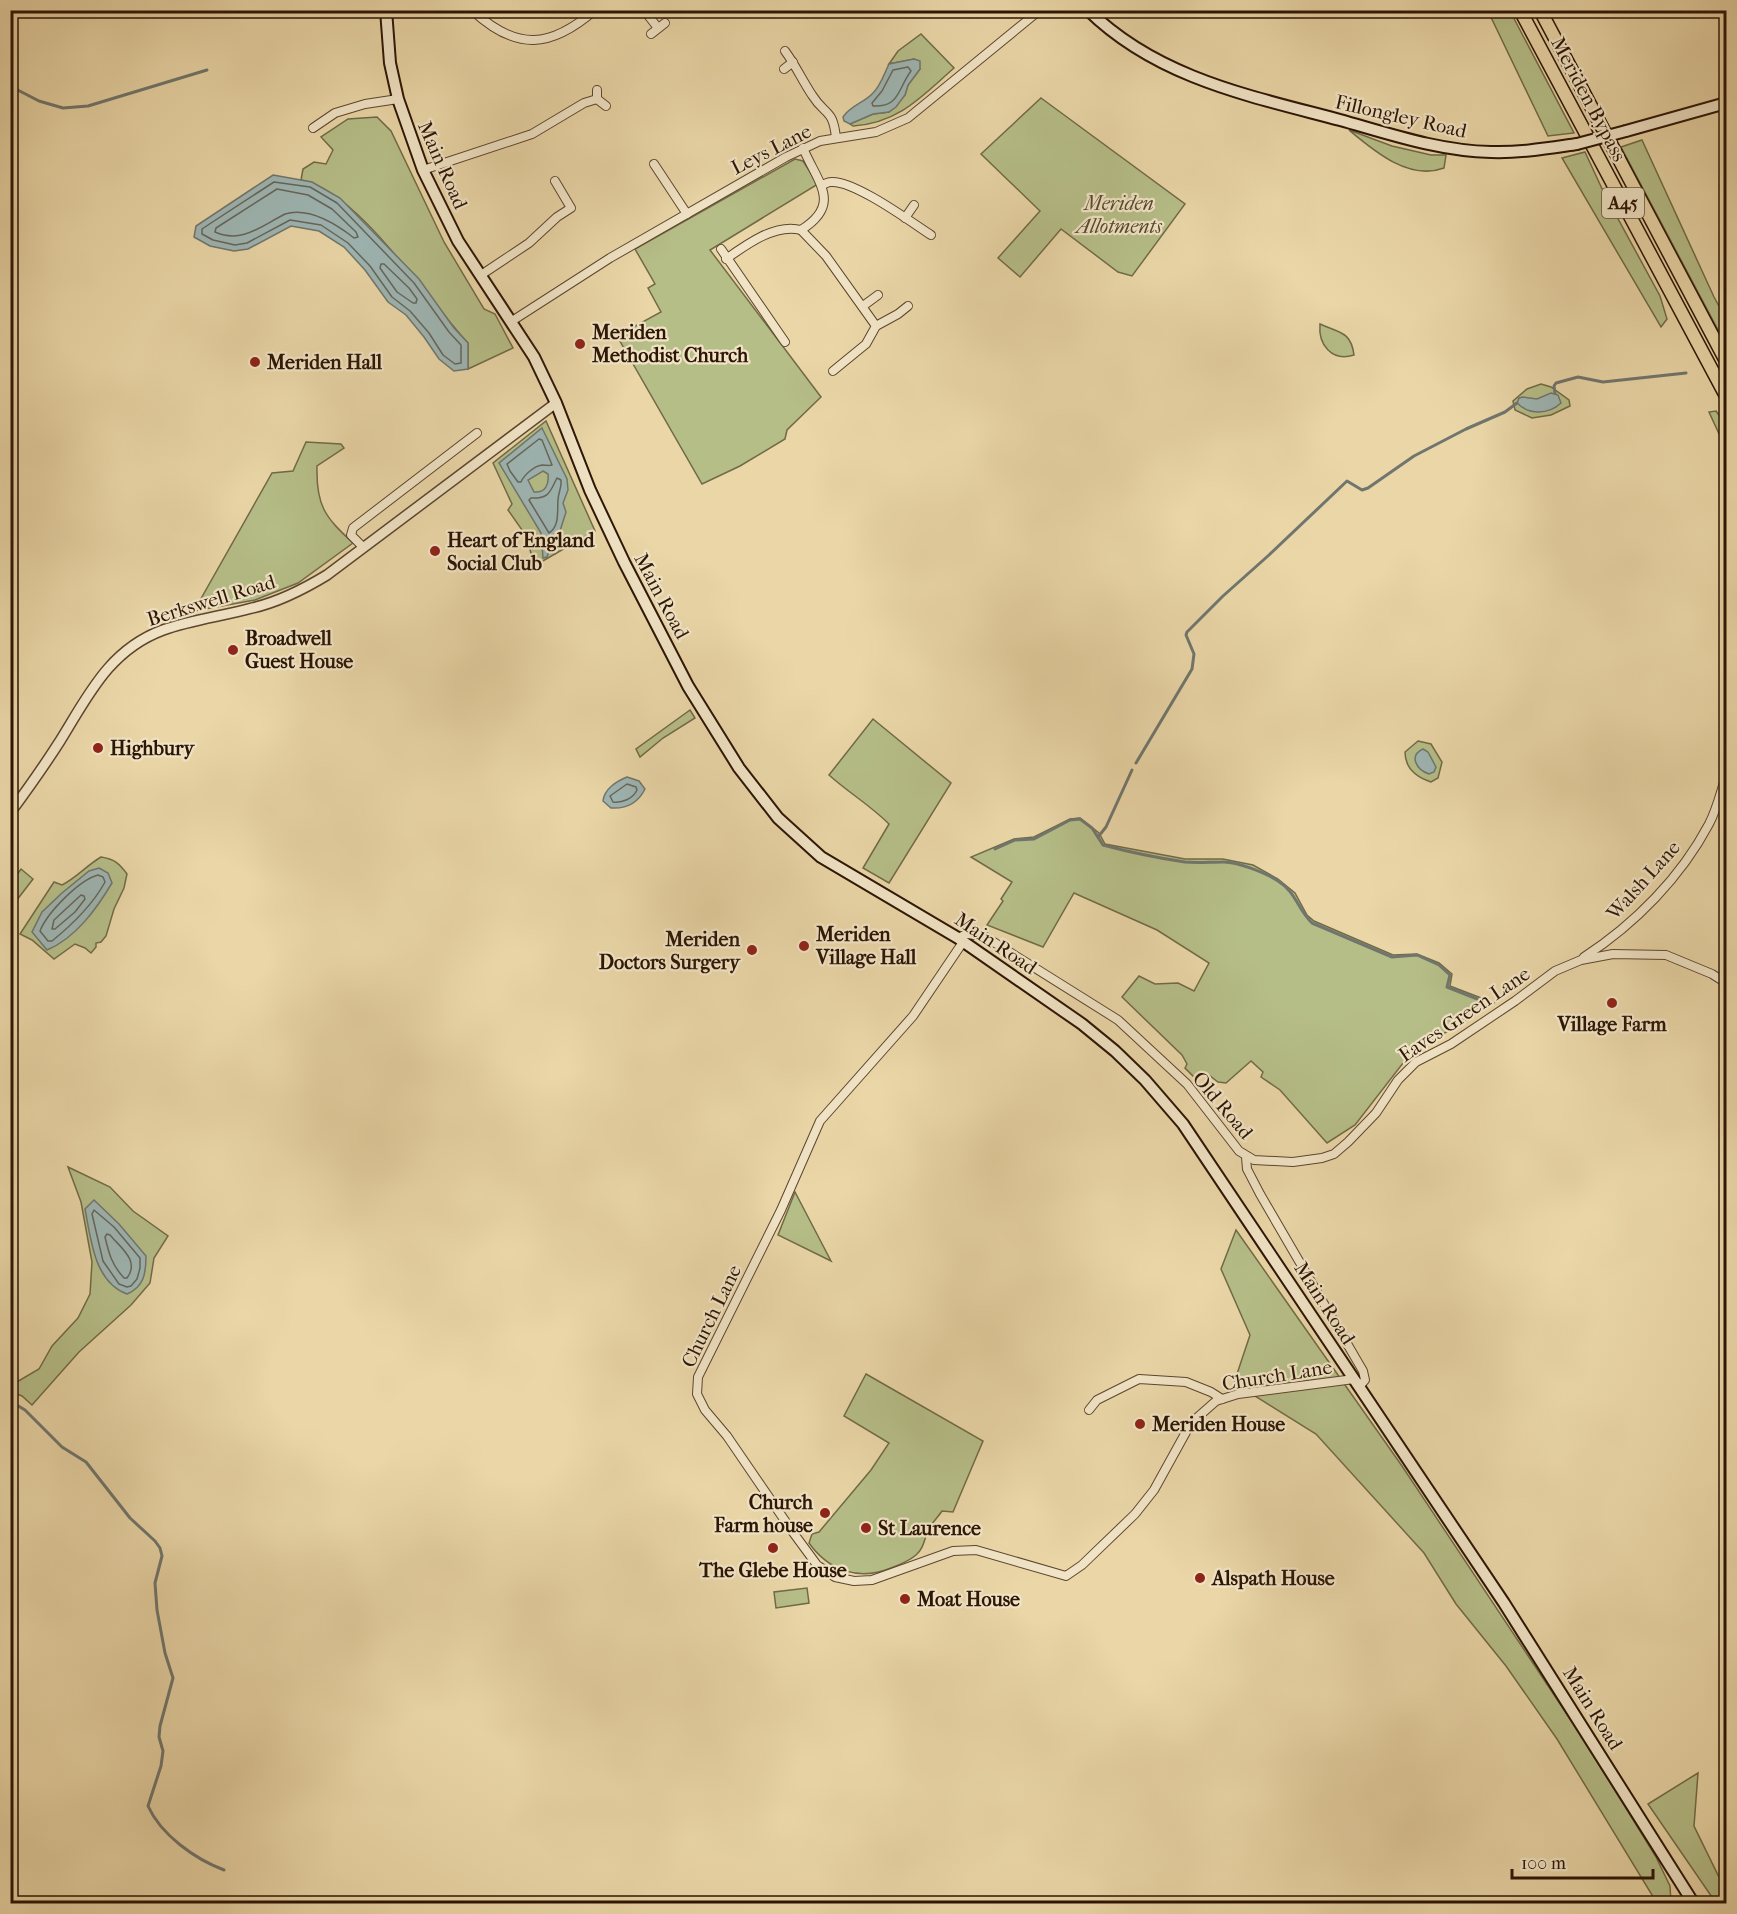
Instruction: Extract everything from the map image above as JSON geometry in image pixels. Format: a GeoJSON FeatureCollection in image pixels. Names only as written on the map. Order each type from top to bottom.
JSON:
{"type":"FeatureCollection","features":[{"type":"Feature","properties":{"kind":"highway","name":"Meriden Bypass"},"geometry":{"type":"LineString","coordinates":[[1520,10],[1726,396]]}},
{"type":"Feature","properties":{"kind":"highway","name":"Meriden Bypass"},"geometry":{"type":"LineString","coordinates":[[1540,10],[1726,361]]}},
{"type":"Feature","properties":{"kind":"main road","name":"Main Road"},"geometry":{"type":"LineString","coordinates":[[386,10],[390,63],[398,99],[423,170],[458,241],[534,357],[556,403],[590,490],[624,562],[701,709],[757,792],[778,818],[821,857],[961,940],[1082,1024],[1145,1080],[1183,1124],[1523,1632],[1696,1904]]}},
{"type":"Feature","properties":{"kind":"main road","name":"Fillongley Road"},"geometry":{"type":"LineString","coordinates":[[1088,10],[1116,36],[1174,70],[1222,87],[1394,136],[1451,149],[1491,152],[1540,150],[1577,144],[1726,104]]}},
{"type":"Feature","properties":{"kind":"street"},"geometry":{"type":"LineString","coordinates":[[472,10],[484,22],[504,33],[538,41],[567,32],[595,10]]}},
{"type":"Feature","properties":{"kind":"street"},"geometry":{"type":"LineString","coordinates":[[644,10],[662,25],[651,34]]}},
{"type":"Feature","properties":{"kind":"street","name":"Leys Lane"},"geometry":{"type":"LineString","coordinates":[[512,321],[610,258],[803,148],[820,141],[876,132],[908,118],[1040,10]]}},
{"type":"Feature","properties":{"kind":"street"},"geometry":{"type":"LineString","coordinates":[[784,51],[793,62],[812,96],[835,121],[837,138]]}},
{"type":"Feature","properties":{"kind":"street"},"geometry":{"type":"LineString","coordinates":[[784,69],[793,62]]}},
{"type":"Feature","properties":{"kind":"street"},"geometry":{"type":"LineString","coordinates":[[423,170],[532,134],[597,95],[606,106]]}},
{"type":"Feature","properties":{"kind":"street"},"geometry":{"type":"LineString","coordinates":[[313,128],[335,113],[365,104],[398,99]]}},
{"type":"Feature","properties":{"kind":"street"},"geometry":{"type":"LineString","coordinates":[[801,230],[816,221],[822,212],[825,198],[822,185],[803,148]]}},
{"type":"Feature","properties":{"kind":"street"},"geometry":{"type":"LineString","coordinates":[[654,164],[687,214]]}},
{"type":"Feature","properties":{"kind":"street"},"geometry":{"type":"LineString","coordinates":[[480,275],[529,243],[556,218],[571,208],[555,181]]}},
{"type":"Feature","properties":{"kind":"street"},"geometry":{"type":"LineString","coordinates":[[822,185],[831,182],[853,188],[931,235]]}},
{"type":"Feature","properties":{"kind":"street"},"geometry":{"type":"LineString","coordinates":[[905,218],[914,205]]}},
{"type":"Feature","properties":{"kind":"street"},"geometry":{"type":"LineString","coordinates":[[726,259],[778,230],[791,227],[801,230],[826,255],[876,326]]}},
{"type":"Feature","properties":{"kind":"street"},"geometry":{"type":"LineString","coordinates":[[721,249],[785,342]]}},
{"type":"Feature","properties":{"kind":"street"},"geometry":{"type":"LineString","coordinates":[[863,306],[878,295]]}},
{"type":"Feature","properties":{"kind":"street"},"geometry":{"type":"LineString","coordinates":[[832,371],[866,344],[876,326],[908,306]]}},
{"type":"Feature","properties":{"kind":"street","name":"Berkswell Road"},"geometry":{"type":"LineString","coordinates":[[10,813],[97,682],[110,664],[125,651],[164,630],[255,608],[296,592],[327,575],[556,403]]}},
{"type":"Feature","properties":{"kind":"street"},"geometry":{"type":"LineString","coordinates":[[363,548],[351,535],[352,528],[477,433]]}},
{"type":"Feature","properties":{"kind":"street","name":"Walsh Lane"},"geometry":{"type":"LineString","coordinates":[[1581,960],[1612,939],[1652,902],[1690,855],[1710,822],[1726,776]]}},
{"type":"Feature","properties":{"kind":"street","name":"Old Road"},"geometry":{"type":"LineString","coordinates":[[961,940],[967,934],[984,936],[1118,1020],[1186,1084],[1229,1140],[1246,1157],[1247,1169],[1260,1194],[1363,1371],[1365,1380],[1356,1383]]}},
{"type":"Feature","properties":{"kind":"street"},"geometry":{"type":"LineString","coordinates":[[1612,939],[1613,954]]}},
{"type":"Feature","properties":{"kind":"street","name":"Church Lane"},"geometry":{"type":"LineString","coordinates":[[961,940],[913,1016],[820,1121],[781,1210],[698,1377],[697,1394],[701,1404],[727,1436],[817,1565],[835,1577],[863,1581],[872,1580],[953,1551],[976,1550],[1066,1576],[1077,1569],[1135,1514],[1154,1490],[1191,1424],[1203,1410],[1222,1399],[1238,1394],[1356,1383]]}},
{"type":"Feature","properties":{"kind":"street","name":"Eaves Green Lane"},"geometry":{"type":"LineString","coordinates":[[1246,1157],[1254,1160],[1293,1162],[1334,1154],[1376,1113],[1398,1080],[1416,1062],[1451,1044],[1555,971],[1581,960],[1613,954],[1666,955],[1712,974],[1726,983]]}},
{"type":"Feature","properties":{"kind":"street"},"geometry":{"type":"LineString","coordinates":[[1089,1410],[1096,1400],[1139,1379],[1186,1382],[1222,1399]]}},
{"type":"Feature","properties":{"kind":"green space"},"geometry":{"type":"Polygon","coordinates":[[[1488,11],[1510,11],[1574,133],[1548,136],[1488,11]]]}},
{"type":"Feature","properties":{"kind":"green space"},"geometry":{"type":"Polygon","coordinates":[[[921,34],[954,68],[920,98],[897,114],[869,124],[853,126],[850,124],[873,114],[889,112],[905,95],[908,85],[920,69],[914,59],[889,64],[898,51],[921,34]]]}},
{"type":"Feature","properties":{"kind":"green space","name":"Meriden Allotments"},"geometry":{"type":"Polygon","coordinates":[[[1041,98],[1185,204],[1132,276],[1118,272],[1061,229],[1020,277],[998,258],[1040,211],[981,154],[1041,98]]]}},
{"type":"Feature","properties":{"kind":"green space"},"geometry":{"type":"Polygon","coordinates":[[[377,117],[391,131],[444,242],[484,309],[495,314],[513,348],[468,369],[468,343],[390,249],[345,204],[323,188],[301,180],[303,169],[314,162],[326,164],[333,150],[321,137],[348,119],[377,117]]]}},
{"type":"Feature","properties":{"kind":"green space"},"geometry":{"type":"Polygon","coordinates":[[[1349,130],[1392,146],[1431,155],[1446,155],[1444,168],[1431,171],[1405,167],[1381,155],[1349,130]]]}},
{"type":"Feature","properties":{"kind":"green space"},"geometry":{"type":"Polygon","coordinates":[[[1642,140],[1726,319],[1726,345],[1621,147],[1642,140]]]}},
{"type":"Feature","properties":{"kind":"green space"},"geometry":{"type":"Polygon","coordinates":[[[1585,152],[1604,193],[1660,296],[1667,319],[1661,327],[1562,158],[1585,152]]]}},
{"type":"Feature","properties":{"kind":"green space"},"geometry":{"type":"Polygon","coordinates":[[[795,159],[803,161],[818,184],[710,250],[821,397],[787,430],[785,439],[740,466],[702,484],[617,336],[661,312],[648,288],[655,284],[635,249],[795,159]]]}},
{"type":"Feature","properties":{"kind":"green space"},"geometry":{"type":"Polygon","coordinates":[[[1320,324],[1347,337],[1354,355],[1339,356],[1328,350],[1321,339],[1320,324]]]}},
{"type":"Feature","properties":{"kind":"green space"},"geometry":{"type":"Polygon","coordinates":[[[1541,384],[1551,387],[1569,400],[1570,406],[1551,415],[1532,418],[1515,410],[1513,401],[1527,389],[1541,384]]]}},
{"type":"Feature","properties":{"kind":"green space"},"geometry":{"type":"Polygon","coordinates":[[[1716,411],[1726,425],[1726,449],[1709,412],[1716,411]]]}},
{"type":"Feature","properties":{"kind":"green space"},"geometry":{"type":"Polygon","coordinates":[[[546,421],[595,531],[534,566],[527,537],[508,510],[512,504],[493,463],[546,421]]]}},
{"type":"Feature","properties":{"kind":"green space"},"geometry":{"type":"Polygon","coordinates":[[[306,442],[341,444],[344,448],[317,466],[318,491],[329,518],[353,543],[298,583],[255,600],[194,611],[272,473],[293,471],[306,442]]]}},
{"type":"Feature","properties":{"kind":"green space"},"geometry":{"type":"Polygon","coordinates":[[[690,710],[695,718],[663,738],[640,757],[636,749],[690,710]]]}},
{"type":"Feature","properties":{"kind":"green space"},"geometry":{"type":"Polygon","coordinates":[[[873,719],[951,783],[889,883],[863,868],[889,824],[829,775],[873,719]]]}},
{"type":"Feature","properties":{"kind":"green space"},"geometry":{"type":"Polygon","coordinates":[[[1418,741],[1431,744],[1442,762],[1438,778],[1431,782],[1416,775],[1407,763],[1405,752],[1418,741]]]}},
{"type":"Feature","properties":{"kind":"green space"},"geometry":{"type":"Polygon","coordinates":[[[1080,818],[1099,833],[1105,844],[1185,859],[1223,859],[1253,865],[1278,879],[1295,893],[1307,915],[1314,921],[1393,955],[1417,954],[1439,963],[1452,974],[1450,986],[1494,1003],[1410,1054],[1355,1125],[1327,1143],[1280,1090],[1261,1077],[1263,1072],[1251,1061],[1226,1083],[1218,1082],[1205,1072],[1194,1077],[1185,1068],[1187,1064],[1182,1055],[1122,997],[1139,976],[1155,984],[1178,983],[1194,991],[1209,963],[1157,930],[1074,893],[1043,947],[987,925],[1012,882],[971,857],[1014,839],[1034,837],[1070,819],[1080,818]]]}},
{"type":"Feature","properties":{"kind":"green space"},"geometry":{"type":"Polygon","coordinates":[[[101,857],[116,862],[127,874],[106,936],[101,942],[96,943],[91,953],[75,944],[54,959],[32,940],[20,934],[54,882],[62,885],[101,857]]]}},
{"type":"Feature","properties":{"kind":"green space"},"geometry":{"type":"Polygon","coordinates":[[[21,869],[33,879],[13,905],[11,903],[11,883],[21,869]]]}},
{"type":"Feature","properties":{"kind":"green space"},"geometry":{"type":"Polygon","coordinates":[[[68,1167],[110,1187],[133,1211],[168,1236],[154,1258],[150,1283],[131,1305],[79,1352],[32,1405],[22,1396],[11,1392],[10,1386],[39,1369],[52,1346],[78,1318],[90,1294],[92,1262],[81,1202],[68,1167]]]}},
{"type":"Feature","properties":{"kind":"green space"},"geometry":{"type":"Polygon","coordinates":[[[795,1192],[831,1261],[778,1235],[795,1192]]]}},
{"type":"Feature","properties":{"kind":"green space"},"geometry":{"type":"Polygon","coordinates":[[[1236,1230],[1402,1466],[1586,1743],[1656,1857],[1670,1886],[1671,1903],[1661,1903],[1655,1900],[1557,1739],[1506,1666],[1456,1604],[1424,1553],[1316,1434],[1234,1383],[1250,1335],[1221,1269],[1236,1230]]]}},
{"type":"Feature","properties":{"kind":"green space"},"geometry":{"type":"Polygon","coordinates":[[[866,1374],[983,1441],[953,1512],[942,1511],[928,1530],[919,1552],[897,1566],[868,1574],[835,1567],[817,1553],[809,1543],[812,1534],[819,1532],[871,1470],[889,1443],[844,1416],[866,1374]]]}},
{"type":"Feature","properties":{"kind":"green space"},"geometry":{"type":"Polygon","coordinates":[[[807,1588],[809,1603],[776,1608],[774,1592],[807,1588]]]}},
{"type":"Feature","properties":{"kind":"green space"},"geometry":{"type":"Polygon","coordinates":[[[1698,1773],[1694,1826],[1718,1875],[1726,1886],[1726,1903],[1716,1903],[1648,1804],[1698,1773]]]}},
{"type":"Feature","properties":{"kind":"water"},"geometry":{"type":"Polygon","coordinates":[[[914,59],[920,61],[920,69],[896,107],[889,112],[873,114],[850,124],[844,121],[843,117],[846,113],[876,90],[889,64],[914,59]]]}},
{"type":"Feature","properties":{"kind":"water"},"geometry":{"type":"Polygon","coordinates":[[[273,175],[312,182],[340,198],[419,279],[454,328],[468,343],[468,369],[454,371],[439,359],[406,315],[388,302],[365,270],[344,247],[319,231],[291,226],[248,249],[234,251],[210,246],[194,237],[196,226],[273,175]]]}},
{"type":"Feature","properties":{"kind":"water"},"geometry":{"type":"Polygon","coordinates":[[[1551,393],[1558,395],[1561,403],[1550,410],[1539,412],[1527,410],[1517,403],[1519,398],[1537,399],[1551,393]]]}},
{"type":"Feature","properties":{"kind":"water"},"geometry":{"type":"Polygon","coordinates":[[[542,428],[567,479],[568,490],[563,503],[566,512],[559,534],[553,540],[555,554],[549,551],[547,557],[543,558],[541,533],[499,463],[542,428]],[[543,471],[528,480],[534,492],[546,487],[548,474],[543,471]]]}},
{"type":"Feature","properties":{"kind":"water"},"geometry":{"type":"Polygon","coordinates":[[[1423,749],[1428,752],[1436,767],[1434,772],[1429,774],[1418,766],[1415,759],[1418,752],[1423,749]]]}},
{"type":"Feature","properties":{"kind":"water"},"geometry":{"type":"Polygon","coordinates":[[[627,777],[639,781],[645,789],[631,804],[611,808],[603,801],[608,789],[627,777]]]}},
{"type":"Feature","properties":{"kind":"water"},"geometry":{"type":"Polygon","coordinates":[[[99,868],[108,873],[112,883],[106,893],[76,930],[58,945],[47,950],[32,932],[42,912],[89,871],[99,868]]]}},
{"type":"Feature","properties":{"kind":"water"},"geometry":{"type":"Polygon","coordinates":[[[94,1200],[119,1224],[146,1256],[143,1279],[137,1288],[127,1294],[107,1280],[96,1258],[85,1209],[94,1200]]]}},
{"type":"Feature","properties":{"kind":"waterway"},"geometry":{"type":"LineString","coordinates":[[10,86],[39,101],[63,108],[88,106],[207,70]]}},
{"type":"Feature","properties":{"kind":"waterway"},"geometry":{"type":"LineString","coordinates":[[1555,393],[1556,383],[1578,377],[1603,382],[1686,373]]}},
{"type":"Feature","properties":{"kind":"waterway"},"geometry":{"type":"LineString","coordinates":[[1136,763],[1192,669],[1194,654],[1186,635],[1187,632],[1223,596],[1347,481],[1362,490],[1368,488],[1414,456],[1505,412],[1517,403]]}},
{"type":"Feature","properties":{"kind":"waterway"},"geometry":{"type":"LineString","coordinates":[[1098,837],[1106,827],[1132,770]]}},
{"type":"Feature","properties":{"kind":"waterway"},"geometry":{"type":"LineString","coordinates":[[995,849],[1015,840],[1034,839],[1070,820],[1080,819],[1092,828],[1103,845],[1185,862],[1228,862],[1243,865],[1284,885],[1312,923],[1392,957],[1417,955],[1439,965],[1450,975],[1447,987],[1490,1004]]}},
{"type":"Feature","properties":{"kind":"waterway"},"geometry":{"type":"LineString","coordinates":[[10,1401],[25,1410],[62,1447],[86,1462],[130,1518],[160,1548],[162,1556],[155,1583],[157,1610],[165,1653],[173,1678],[160,1726],[159,1737],[163,1751],[161,1766],[148,1806],[161,1827],[180,1845],[224,1870]]}},
{"type":"Feature","properties":{"kind":"place","name":"Meriden Methodist Church"},"geometry":{"type":"Point","coordinates":[580,344]}},
{"type":"Feature","properties":{"kind":"place","name":"Meriden Hall"},"geometry":{"type":"Point","coordinates":[255,362]}},
{"type":"Feature","properties":{"kind":"place","name":"Heart of England Social Club"},"geometry":{"type":"Point","coordinates":[435,551]}},
{"type":"Feature","properties":{"kind":"place","name":"Broadwell Guest House"},"geometry":{"type":"Point","coordinates":[233,650]}},
{"type":"Feature","properties":{"kind":"place","name":"Highbury"},"geometry":{"type":"Point","coordinates":[98,748]}},
{"type":"Feature","properties":{"kind":"place","name":"Meriden Village Hall"},"geometry":{"type":"Point","coordinates":[804,946]}},
{"type":"Feature","properties":{"kind":"place","name":"Meriden Doctors Surgery"},"geometry":{"type":"Point","coordinates":[752,950]}},
{"type":"Feature","properties":{"kind":"place","name":"Village Farm"},"geometry":{"type":"Point","coordinates":[1612,1003]}},
{"type":"Feature","properties":{"kind":"place","name":"Meriden House"},"geometry":{"type":"Point","coordinates":[1140,1424]}},
{"type":"Feature","properties":{"kind":"place","name":"Church Farm house"},"geometry":{"type":"Point","coordinates":[825,1513]}},
{"type":"Feature","properties":{"kind":"place","name":"St Laurence"},"geometry":{"type":"Point","coordinates":[866,1528]}},
{"type":"Feature","properties":{"kind":"place","name":"The Glebe House"},"geometry":{"type":"Point","coordinates":[773,1548]}},
{"type":"Feature","properties":{"kind":"place","name":"Alspath House"},"geometry":{"type":"Point","coordinates":[1200,1578]}},
{"type":"Feature","properties":{"kind":"place","name":"Moat House"},"geometry":{"type":"Point","coordinates":[905,1599]}}]}
